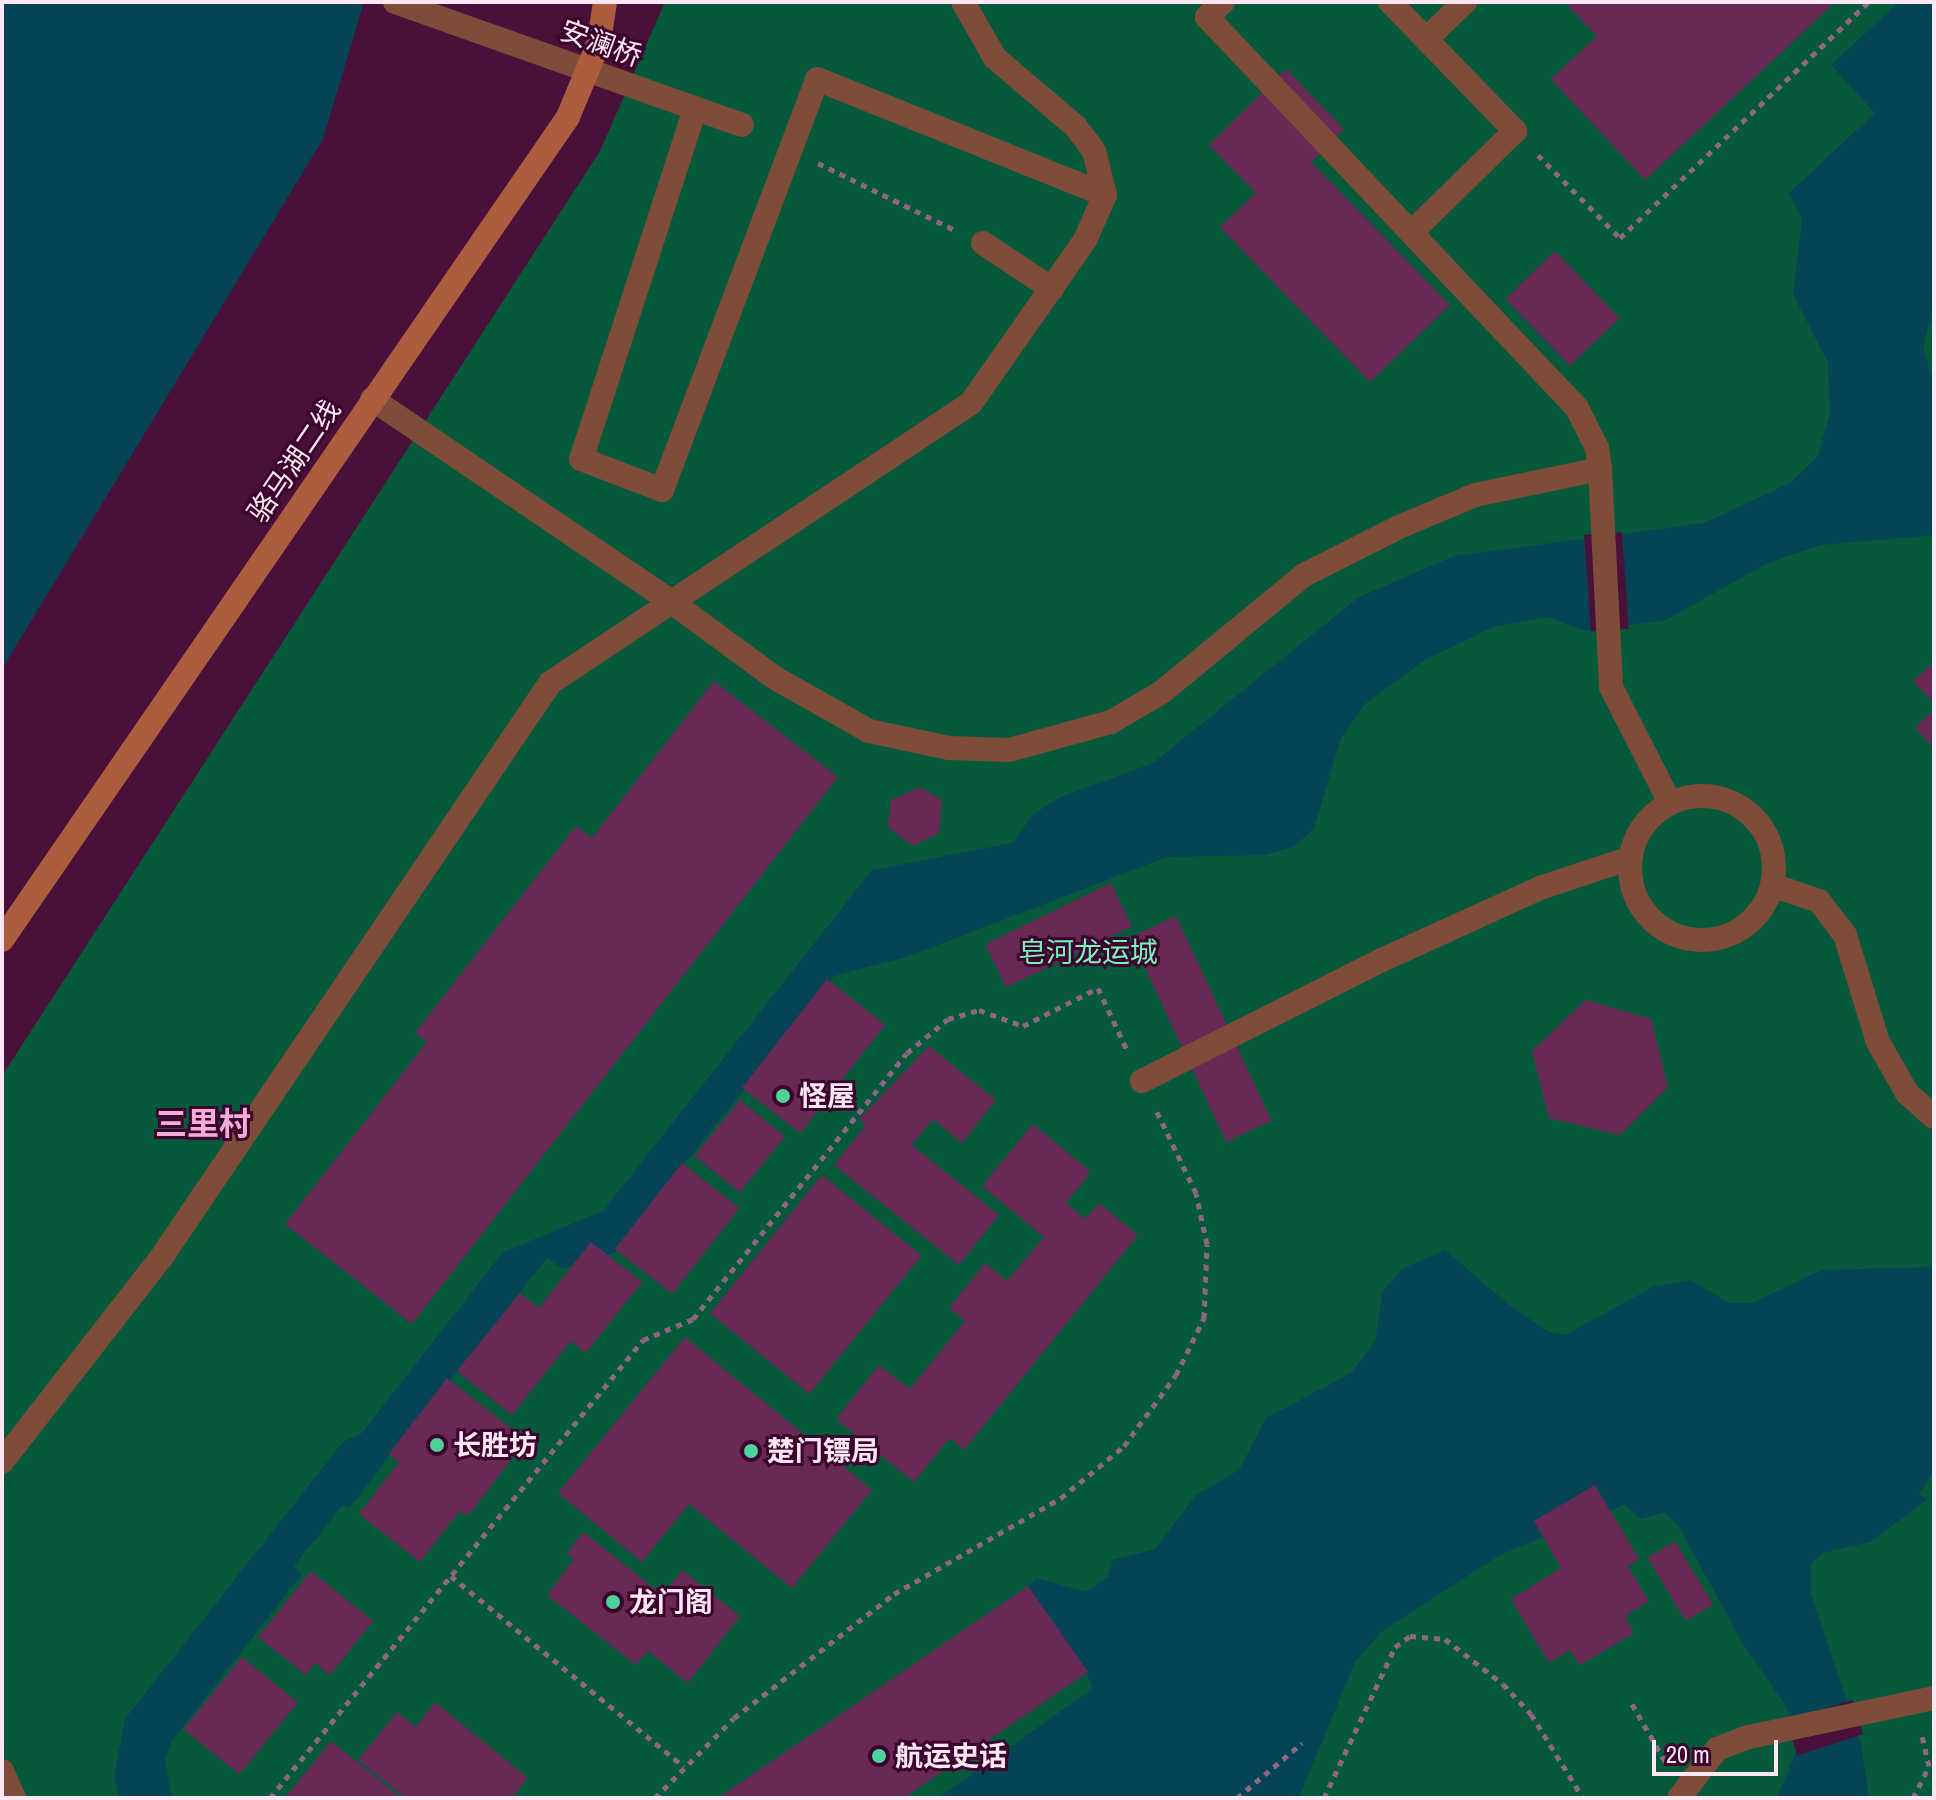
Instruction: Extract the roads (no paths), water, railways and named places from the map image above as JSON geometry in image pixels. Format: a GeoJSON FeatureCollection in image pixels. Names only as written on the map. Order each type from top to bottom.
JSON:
{"type":"FeatureCollection","features":[{"type":"Feature","properties":{"kind":"street","name":"安澜桥"},"geometry":{"type":"LineString","coordinates":[[395,2],[742,125]]}},
{"type":"Feature","properties":{"kind":"street","name":"骆马湖二线"},"geometry":{"type":"LineString","coordinates":[[2,940],[568,117],[599,42],[605,2]]}},
{"type":"Feature","properties":{"kind":"street"},"geometry":{"type":"LineString","coordinates":[[2,1462],[163,1255],[550,683],[669,600],[971,403],[1052,289],[1105,195],[1094,151],[1075,126],[995,58],[963,2]]}},
{"type":"Feature","properties":{"kind":"street"},"geometry":{"type":"LineString","coordinates":[[1223,2],[1207,17],[1413,231],[1577,408],[1600,469],[1611,687],[1670,803]]}},
{"type":"Feature","properties":{"kind":"street"},"geometry":{"type":"LineString","coordinates":[[1390,2],[1515,131],[1413,231]]}},
{"type":"Feature","properties":{"kind":"street"},"geometry":{"type":"LineString","coordinates":[[1426,39],[1465,2]]}},
{"type":"Feature","properties":{"kind":"street"},"geometry":{"type":"LineString","coordinates":[[695,109],[581,459],[662,490],[817,79],[1105,195]]}},
{"type":"Feature","properties":{"kind":"street"},"geometry":{"type":"LineString","coordinates":[[983,243],[1052,289]]}},
{"type":"Feature","properties":{"kind":"street"},"geometry":{"type":"LineString","coordinates":[[372,399],[669,600],[775,678],[869,731],[949,748],[1009,750],[1111,722],[1162,692],[1304,575],[1399,527],[1475,495],[1600,469]]}},
{"type":"Feature","properties":{"kind":"street"},"geometry":{"type":"LineString","coordinates":[[1715,797],[1756,819],[1774,861],[1772,885],[1747,925],[1701,941],[1656,924],[1639,906],[1630,858],[1637,835],[1670,803],[1715,797]]}},
{"type":"Feature","properties":{"kind":"street"},"geometry":{"type":"LineString","coordinates":[[1142,1081],[1396,953],[1540,888],[1630,858]]}},
{"type":"Feature","properties":{"kind":"street"},"geometry":{"type":"LineString","coordinates":[[1772,885],[1819,901],[1845,935],[1878,1042],[1907,1093],[1934,1117]]}},
{"type":"Feature","properties":{"kind":"street"},"geometry":{"type":"LineString","coordinates":[[1681,1795],[1717,1749],[1749,1737],[1909,1707],[1934,1698]]}},
{"type":"Feature","properties":{"kind":"street"},"geometry":{"type":"LineString","coordinates":[[2,1771],[14,1798]]}},
{"type":"Feature","properties":{"kind":"water"},"geometry":{"type":"Polygon","coordinates":[[[2,2],[364,2],[323,139],[2,669],[2,2]]]}},
{"type":"Feature","properties":{"kind":"water"},"geometry":{"type":"Polygon","coordinates":[[[1899,2],[1934,2],[1934,304],[1923,347],[1934,384],[1934,535],[1821,545],[1768,563],[1666,620],[1586,631],[1547,617],[1493,627],[1425,660],[1366,703],[1341,738],[1314,829],[1293,847],[1266,855],[1167,857],[907,957],[834,976],[614,1253],[562,1269],[547,1258],[349,1508],[343,1505],[294,1566],[302,1574],[172,1741],[165,1760],[172,1798],[119,1798],[114,1777],[125,1719],[343,1442],[362,1433],[503,1252],[603,1211],[872,870],[1012,843],[1033,815],[1058,798],[1153,763],[1359,597],[1454,556],[1704,523],[1790,483],[1817,457],[1830,414],[1828,363],[1793,294],[1802,220],[1789,193],[1875,113],[1831,65],[1899,2]]]}},
{"type":"Feature","properties":{"kind":"water"},"geometry":{"type":"Polygon","coordinates":[[[1445,1250],[1508,1304],[1549,1332],[1565,1335],[1653,1287],[1691,1280],[1729,1303],[1752,1303],[1822,1270],[1934,1267],[1934,1472],[1919,1494],[1928,1499],[1870,1542],[1823,1553],[1811,1564],[1811,1594],[1861,1743],[1869,1798],[1777,1798],[1798,1746],[1786,1706],[1743,1644],[1679,1527],[1665,1512],[1641,1519],[1624,1505],[1500,1555],[1381,1632],[1355,1662],[1299,1798],[938,1798],[1092,1689],[1087,1672],[1028,1586],[1037,1578],[1085,1592],[1108,1577],[1113,1560],[1155,1549],[1196,1495],[1239,1470],[1266,1418],[1351,1373],[1375,1341],[1383,1292],[1401,1269],[1445,1250]]]}},
{"type":"Feature","properties":{"kind":"place","name":"怪屋"},"geometry":{"type":"Point","coordinates":[783,1096]}},
{"type":"Feature","properties":{"kind":"place","name":"长胜坊"},"geometry":{"type":"Point","coordinates":[437,1445]}},
{"type":"Feature","properties":{"kind":"place","name":"楚门镖局"},"geometry":{"type":"Point","coordinates":[751,1451]}},
{"type":"Feature","properties":{"kind":"place","name":"龙门阁"},"geometry":{"type":"Point","coordinates":[613,1602]}},
{"type":"Feature","properties":{"kind":"place","name":"航运史话"},"geometry":{"type":"Point","coordinates":[879,1756]}},
{"type":"Feature","properties":{"kind":"district","name":"三里村"},"geometry":{"type":"Point","coordinates":[203,1124]}},
{"type":"Feature","properties":{"kind":"park label","name":"皂河龙运城"},"geometry":{"type":"Point","coordinates":[1088,952]}}]}
